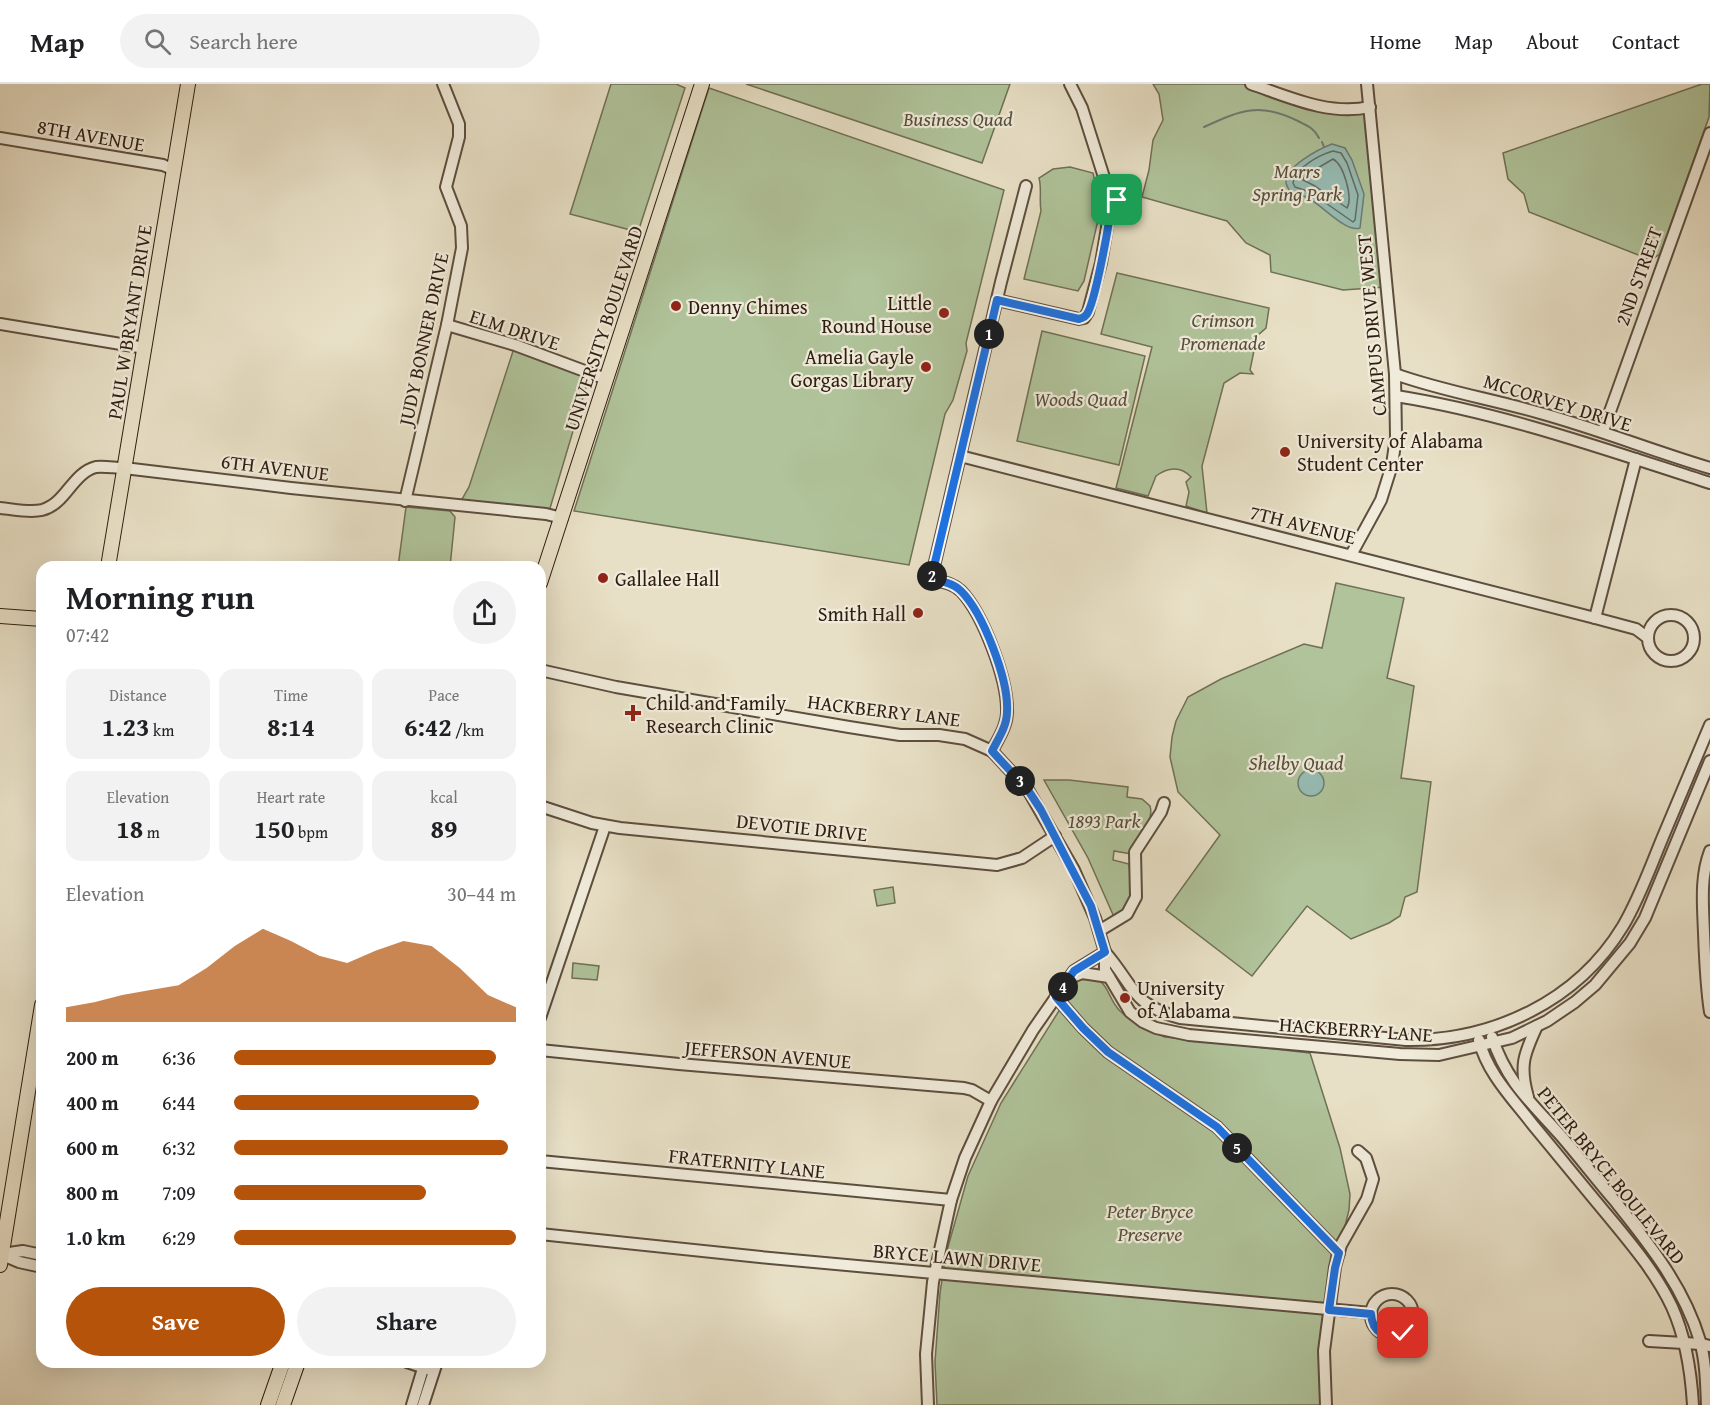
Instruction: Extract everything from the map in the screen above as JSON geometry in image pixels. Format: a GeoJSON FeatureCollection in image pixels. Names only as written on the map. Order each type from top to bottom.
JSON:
{"type":"FeatureCollection","features":[{"type":"Feature","properties":{"kind":"main road","name":"PAUL W BRYANT DRIVE"},"geometry":{"type":"LineString","coordinates":[[109,561],[188,84]]}},
{"type":"Feature","properties":{"kind":"main road","name":"UNIVERSITY BOULEVARD"},"geometry":{"type":"LineString","coordinates":[[546,565],[702,84]]}},
{"type":"Feature","properties":{"kind":"main road"},"geometry":{"type":"LineString","coordinates":[[0,616],[36,619]]}},
{"type":"Feature","properties":{"kind":"main road"},"geometry":{"type":"LineString","coordinates":[[1,1258],[36,1042]]}},
{"type":"Feature","properties":{"kind":"main road"},"geometry":{"type":"LineString","coordinates":[[268,1405],[281,1368]]}},
{"type":"Feature","properties":{"kind":"main road"},"geometry":{"type":"LineString","coordinates":[[283,1405],[296,1368]]}},
{"type":"Feature","properties":{"kind":"street","name":"JUDY BONNER DRIVE"},"geometry":{"type":"LineString","coordinates":[[405,501],[447,326],[462,248],[460,226],[447,194],[447,181],[459,137],[459,124],[442,84]]}},
{"type":"Feature","properties":{"kind":"street"},"geometry":{"type":"LineString","coordinates":[[997,300],[1079,319],[1084,318],[1088,312],[1101,259],[1110,198],[1082,108],[1070,84]]}},
{"type":"Feature","properties":{"kind":"street"},"geometry":{"type":"LineString","coordinates":[[1251,84],[1326,108],[1346,110],[1370,107]]}},
{"type":"Feature","properties":{"kind":"street","name":"CAMPUS DRIVE WEST"},"geometry":{"type":"LineString","coordinates":[[1351,555],[1381,500],[1392,465],[1396,437],[1395,374],[1367,84]]}},
{"type":"Feature","properties":{"kind":"street","name":"2ND STREET"},"geometry":{"type":"LineString","coordinates":[[1603,431],[1710,134]]}},
{"type":"Feature","properties":{"kind":"street","name":"8TH AVENUE"},"geometry":{"type":"LineString","coordinates":[[0,138],[163,165],[174,170]]}},
{"type":"Feature","properties":{"kind":"street"},"geometry":{"type":"LineString","coordinates":[[992,751],[1006,722],[1007,712],[1004,684],[999,667],[972,606],[960,590],[953,585],[931,579],[1026,186]]}},
{"type":"Feature","properties":{"kind":"street"},"geometry":{"type":"LineString","coordinates":[[0,324],[145,348]]}},
{"type":"Feature","properties":{"kind":"street","name":"ELM DRIVE"},"geometry":{"type":"LineString","coordinates":[[447,326],[515,345],[606,379]]}},
{"type":"Feature","properties":{"kind":"street","name":"MCCORVEY DRIVE"},"geometry":{"type":"LineString","coordinates":[[1395,374],[1603,431],[1621,440],[1710,468]]}},
{"type":"Feature","properties":{"kind":"street"},"geometry":{"type":"LineString","coordinates":[[1465,410],[1469,394]]}},
{"type":"Feature","properties":{"kind":"street","name":"MCCORVEY DRIVE"},"geometry":{"type":"LineString","coordinates":[[1396,396],[1465,410],[1585,443],[1710,483]]}},
{"type":"Feature","properties":{"kind":"street"},"geometry":{"type":"LineString","coordinates":[[1585,443],[1603,431]]}},
{"type":"Feature","properties":{"kind":"street"},"geometry":{"type":"LineString","coordinates":[[1595,618],[1636,459],[1644,455],[1664,454]]}},
{"type":"Feature","properties":{"kind":"street","name":"7TH AVENUE"},"geometry":{"type":"LineString","coordinates":[[960,456],[1636,629],[1648,638],[1650,649],[1655,655],[1670,661],[1684,657],[1693,644],[1692,629],[1683,618],[1668,615],[1655,620],[1651,626],[1636,629]]}},
{"type":"Feature","properties":{"kind":"street","name":"6TH AVENUE"},"geometry":{"type":"LineString","coordinates":[[0,508],[43,510],[60,499],[80,476],[98,467],[546,514],[562,518]]}},
{"type":"Feature","properties":{"kind":"street"},"geometry":{"type":"LineString","coordinates":[[1648,638],[1651,626]]}},
{"type":"Feature","properties":{"kind":"street","name":"HACKBERRY LANE"},"geometry":{"type":"LineString","coordinates":[[546,671],[616,687],[844,726],[900,735],[939,735],[965,739],[992,751],[1028,790],[1055,836],[1091,906],[1105,952],[1105,970],[1130,1011],[1143,1022],[1156,1028],[1189,1035],[1400,1054],[1439,1055],[1512,1038],[1537,1026],[1575,1002],[1595,985],[1630,944],[1645,918],[1706,783],[1710,761]]}},
{"type":"Feature","properties":{"kind":"street","name":"HACKBERRY LANE"},"geometry":{"type":"LineString","coordinates":[[1105,952],[1120,969],[1131,990],[1144,1003],[1162,1013],[1180,1018],[1406,1040],[1436,1040],[1507,1023],[1531,1012],[1560,994],[1593,965],[1622,928],[1641,891],[1710,725]]}},
{"type":"Feature","properties":{"kind":"street"},"geometry":{"type":"LineString","coordinates":[[1684,786],[1706,783]]}},
{"type":"Feature","properties":{"kind":"street"},"geometry":{"type":"LineString","coordinates":[[1099,931],[1127,914],[1136,897],[1135,852],[1161,812],[1164,803]]}},
{"type":"Feature","properties":{"kind":"street","name":"DEVOTIE DRIVE"},"geometry":{"type":"LineString","coordinates":[[546,808],[605,826],[998,865],[1022,858],[1055,836]]}},
{"type":"Feature","properties":{"kind":"street"},"geometry":{"type":"LineString","coordinates":[[546,1000],[605,826]]}},
{"type":"Feature","properties":{"kind":"street"},"geometry":{"type":"LineString","coordinates":[[1710,851],[1702,887],[1710,1012]]}},
{"type":"Feature","properties":{"kind":"street"},"geometry":{"type":"LineString","coordinates":[[928,1405],[926,1354],[934,1274],[951,1200],[965,1158],[991,1101],[1033,1030],[1074,971],[1105,952]]}},
{"type":"Feature","properties":{"kind":"street"},"geometry":{"type":"LineString","coordinates":[[1069,978],[1082,973],[1109,977]]}},
{"type":"Feature","properties":{"kind":"street"},"geometry":{"type":"LineString","coordinates":[[1056,997],[1108,1052],[1217,1127],[1339,1253]]}},
{"type":"Feature","properties":{"kind":"street"},"geometry":{"type":"LineString","coordinates":[[1529,1100],[1523,1080],[1522,1066],[1524,1055],[1537,1026]]}},
{"type":"Feature","properties":{"kind":"street","name":"PETER BRYCE BOULEVARD"},"geometry":{"type":"LineString","coordinates":[[1490,1028],[1497,1053],[1508,1074],[1662,1262],[1687,1305],[1705,1345],[1707,1405]]}},
{"type":"Feature","properties":{"kind":"street","name":"PETER BRYCE BOULEVARD"},"geometry":{"type":"LineString","coordinates":[[1477,1032],[1490,1068],[1510,1096],[1653,1274],[1672,1308],[1684,1343],[1691,1374],[1693,1405]]}},
{"type":"Feature","properties":{"kind":"street","name":"JEFFERSON AVENUE"},"geometry":{"type":"LineString","coordinates":[[546,1051],[964,1088],[991,1101]]}},
{"type":"Feature","properties":{"kind":"street"},"geometry":{"type":"LineString","coordinates":[[1326,1405],[1324,1351],[1335,1268],[1341,1245],[1371,1189],[1373,1179],[1366,1158],[1358,1151]]}},
{"type":"Feature","properties":{"kind":"street","name":"FRATERNITY LANE"},"geometry":{"type":"LineString","coordinates":[[546,1162],[951,1200]]}},
{"type":"Feature","properties":{"kind":"street","name":"BRYCE LAWN DRIVE"},"geometry":{"type":"LineString","coordinates":[[546,1235],[934,1274],[1371,1314]]}},
{"type":"Feature","properties":{"kind":"street"},"geometry":{"type":"LineString","coordinates":[[1,1258],[23,1251],[36,1254]]}},
{"type":"Feature","properties":{"kind":"street"},"geometry":{"type":"LineString","coordinates":[[1,1258],[36,1266]]}},
{"type":"Feature","properties":{"kind":"street"},"geometry":{"type":"LineString","coordinates":[[1389,1294],[1396,1294],[1408,1301],[1413,1315],[1408,1328],[1396,1336],[1389,1336],[1378,1331],[1371,1314],[1376,1300],[1389,1294]]}},
{"type":"Feature","properties":{"kind":"street"},"geometry":{"type":"LineString","coordinates":[[1649,1341],[1705,1345]]}},
{"type":"Feature","properties":{"kind":"street"},"geometry":{"type":"LineString","coordinates":[[412,1405],[429,1368]]}},
{"type":"Feature","properties":{"kind":"street"},"geometry":{"type":"LineString","coordinates":[[423,1405],[430,1368]]}},
{"type":"Feature","properties":{"kind":"green space"},"geometry":{"type":"Polygon","coordinates":[[[611,84],[676,84],[685,88],[638,232],[570,214],[611,84]]]}},
{"type":"Feature","properties":{"kind":"green space","name":"Business Quad"},"geometry":{"type":"Polygon","coordinates":[[[746,84],[1010,84],[982,163],[746,84]]]}},
{"type":"Feature","properties":{"kind":"green space","name":"Marrs Spring Park"},"geometry":{"type":"Polygon","coordinates":[[[1153,84],[1251,84],[1316,106],[1370,107],[1386,287],[1343,290],[1271,272],[1270,255],[1246,243],[1227,221],[1142,197],[1153,140],[1163,120],[1159,94],[1153,84]]]}},
{"type":"Feature","properties":{"kind":"green space"},"geometry":{"type":"Polygon","coordinates":[[[1702,84],[1710,84],[1709,117],[1660,254],[1651,260],[1529,212],[1524,194],[1508,179],[1503,153],[1702,84]]]}},
{"type":"Feature","properties":{"kind":"green space"},"geometry":{"type":"Polygon","coordinates":[[[709,88],[1004,190],[966,343],[967,351],[953,400],[945,414],[909,565],[574,511],[709,88]]]}},
{"type":"Feature","properties":{"kind":"green space"},"geometry":{"type":"Polygon","coordinates":[[[1070,167],[1093,173],[1101,207],[1084,281],[1078,291],[1024,279],[1041,211],[1039,178],[1053,169],[1070,167]]]}},
{"type":"Feature","properties":{"kind":"green space","name":"Crimson Promenade"},"geometry":{"type":"Polygon","coordinates":[[[1117,273],[1269,308],[1266,328],[1257,336],[1250,370],[1253,374],[1240,373],[1224,383],[1202,466],[1207,513],[1186,506],[1189,492],[1186,482],[1191,477],[1179,469],[1170,469],[1156,476],[1148,496],[1116,488],[1152,347],[1101,334],[1117,273]]]}},
{"type":"Feature","properties":{"kind":"green space","name":"Woods Quad"},"geometry":{"type":"Polygon","coordinates":[[[1042,331],[1145,356],[1119,465],[1017,441],[1042,331]]]}},
{"type":"Feature","properties":{"kind":"green space"},"geometry":{"type":"Polygon","coordinates":[[[515,345],[590,374],[548,515],[458,506],[469,487],[515,345]]]}},
{"type":"Feature","properties":{"kind":"green space"},"geometry":{"type":"Polygon","coordinates":[[[406,507],[450,511],[455,517],[451,561],[399,561],[406,507]]]}},
{"type":"Feature","properties":{"kind":"green space","name":"Shelby Quad"},"geometry":{"type":"Polygon","coordinates":[[[1336,583],[1404,598],[1387,678],[1414,686],[1401,778],[1431,782],[1417,892],[1405,897],[1400,916],[1351,939],[1307,906],[1252,976],[1166,910],[1220,835],[1178,792],[1170,757],[1172,737],[1176,721],[1188,697],[1221,679],[1304,644],[1322,648],[1336,583]]]}},
{"type":"Feature","properties":{"kind":"green space","name":"1893 Park"},"geometry":{"type":"Polygon","coordinates":[[[1044,780],[1069,780],[1128,787],[1127,797],[1142,799],[1150,806],[1148,823],[1131,854],[1114,851],[1113,860],[1129,864],[1132,893],[1123,912],[1114,917],[1088,858],[1044,780]]]}},
{"type":"Feature","properties":{"kind":"green space"},"geometry":{"type":"Polygon","coordinates":[[[893,887],[895,903],[877,906],[874,890],[893,887]]]}},
{"type":"Feature","properties":{"kind":"green space"},"geometry":{"type":"Polygon","coordinates":[[[573,963],[599,966],[597,980],[572,978],[573,963]]]}},
{"type":"Feature","properties":{"kind":"green space","name":"Peter Bryce Preserve"},"geometry":{"type":"Polygon","coordinates":[[[1090,976],[1105,986],[1116,1006],[1125,1016],[1141,1027],[1165,1037],[1310,1053],[1340,1148],[1350,1194],[1344,1230],[1331,1255],[1319,1348],[1322,1405],[937,1405],[935,1362],[940,1293],[946,1254],[968,1176],[1001,1103],[1079,979],[1090,976]]]}},
{"type":"Feature","properties":{"kind":"water"},"geometry":{"type":"Polygon","coordinates":[[[1332,144],[1345,148],[1352,160],[1364,194],[1360,228],[1341,223],[1308,198],[1290,192],[1286,184],[1287,177],[1296,165],[1311,154],[1332,144]]]}},
{"type":"Feature","properties":{"kind":"water"},"geometry":{"type":"Polygon","coordinates":[[[1311,770],[1320,774],[1324,783],[1320,792],[1311,796],[1302,792],[1298,783],[1302,774],[1311,770]]]}},
{"type":"Feature","properties":{"kind":"waterway"},"geometry":{"type":"LineString","coordinates":[[1204,127],[1229,116],[1251,110],[1261,110],[1285,115],[1298,121],[1313,130],[1319,138]]}},
{"type":"Feature","properties":{"kind":"waterway"},"geometry":{"type":"LineString","coordinates":[[1322,142],[1324,147]]}},
{"type":"Feature","properties":{"kind":"place","name":"Denny Chimes"},"geometry":{"type":"Point","coordinates":[676,306]}},
{"type":"Feature","properties":{"kind":"place","name":"Little Round House"},"geometry":{"type":"Point","coordinates":[944,313]}},
{"type":"Feature","properties":{"kind":"place","name":"Amelia Gayle Gorgas Library"},"geometry":{"type":"Point","coordinates":[926,367]}},
{"type":"Feature","properties":{"kind":"place","name":"University of Alabama Student Center"},"geometry":{"type":"Point","coordinates":[1285,452]}},
{"type":"Feature","properties":{"kind":"place","name":"Gallalee Hall"},"geometry":{"type":"Point","coordinates":[603,578]}},
{"type":"Feature","properties":{"kind":"place","name":"Smith Hall"},"geometry":{"type":"Point","coordinates":[918,613]}},
{"type":"Feature","properties":{"kind":"place","name":"Child and Family Research Clinic"},"geometry":{"type":"Point","coordinates":[633,713]}},
{"type":"Feature","properties":{"kind":"place","name":"University of Alabama"},"geometry":{"type":"Point","coordinates":[1125,998]}},
{"type":"Feature","properties":{"kind":"route"},"geometry":{"type":"LineString","coordinates":[[1117,200],[1111,204],[1093,295],[1084,318],[1079,319],[997,300],[931,579],[953,585],[960,590],[972,606],[984,629],[999,667],[1007,702],[1006,722],[992,751],[1028,790],[1041,810],[1074,870],[1095,918],[1105,952],[1074,971],[1056,997],[1108,1052],[1217,1127],[1339,1253],[1329,1310],[1371,1314],[1374,1326],[1383,1334],[1396,1336],[1403,1333]]}}]}
